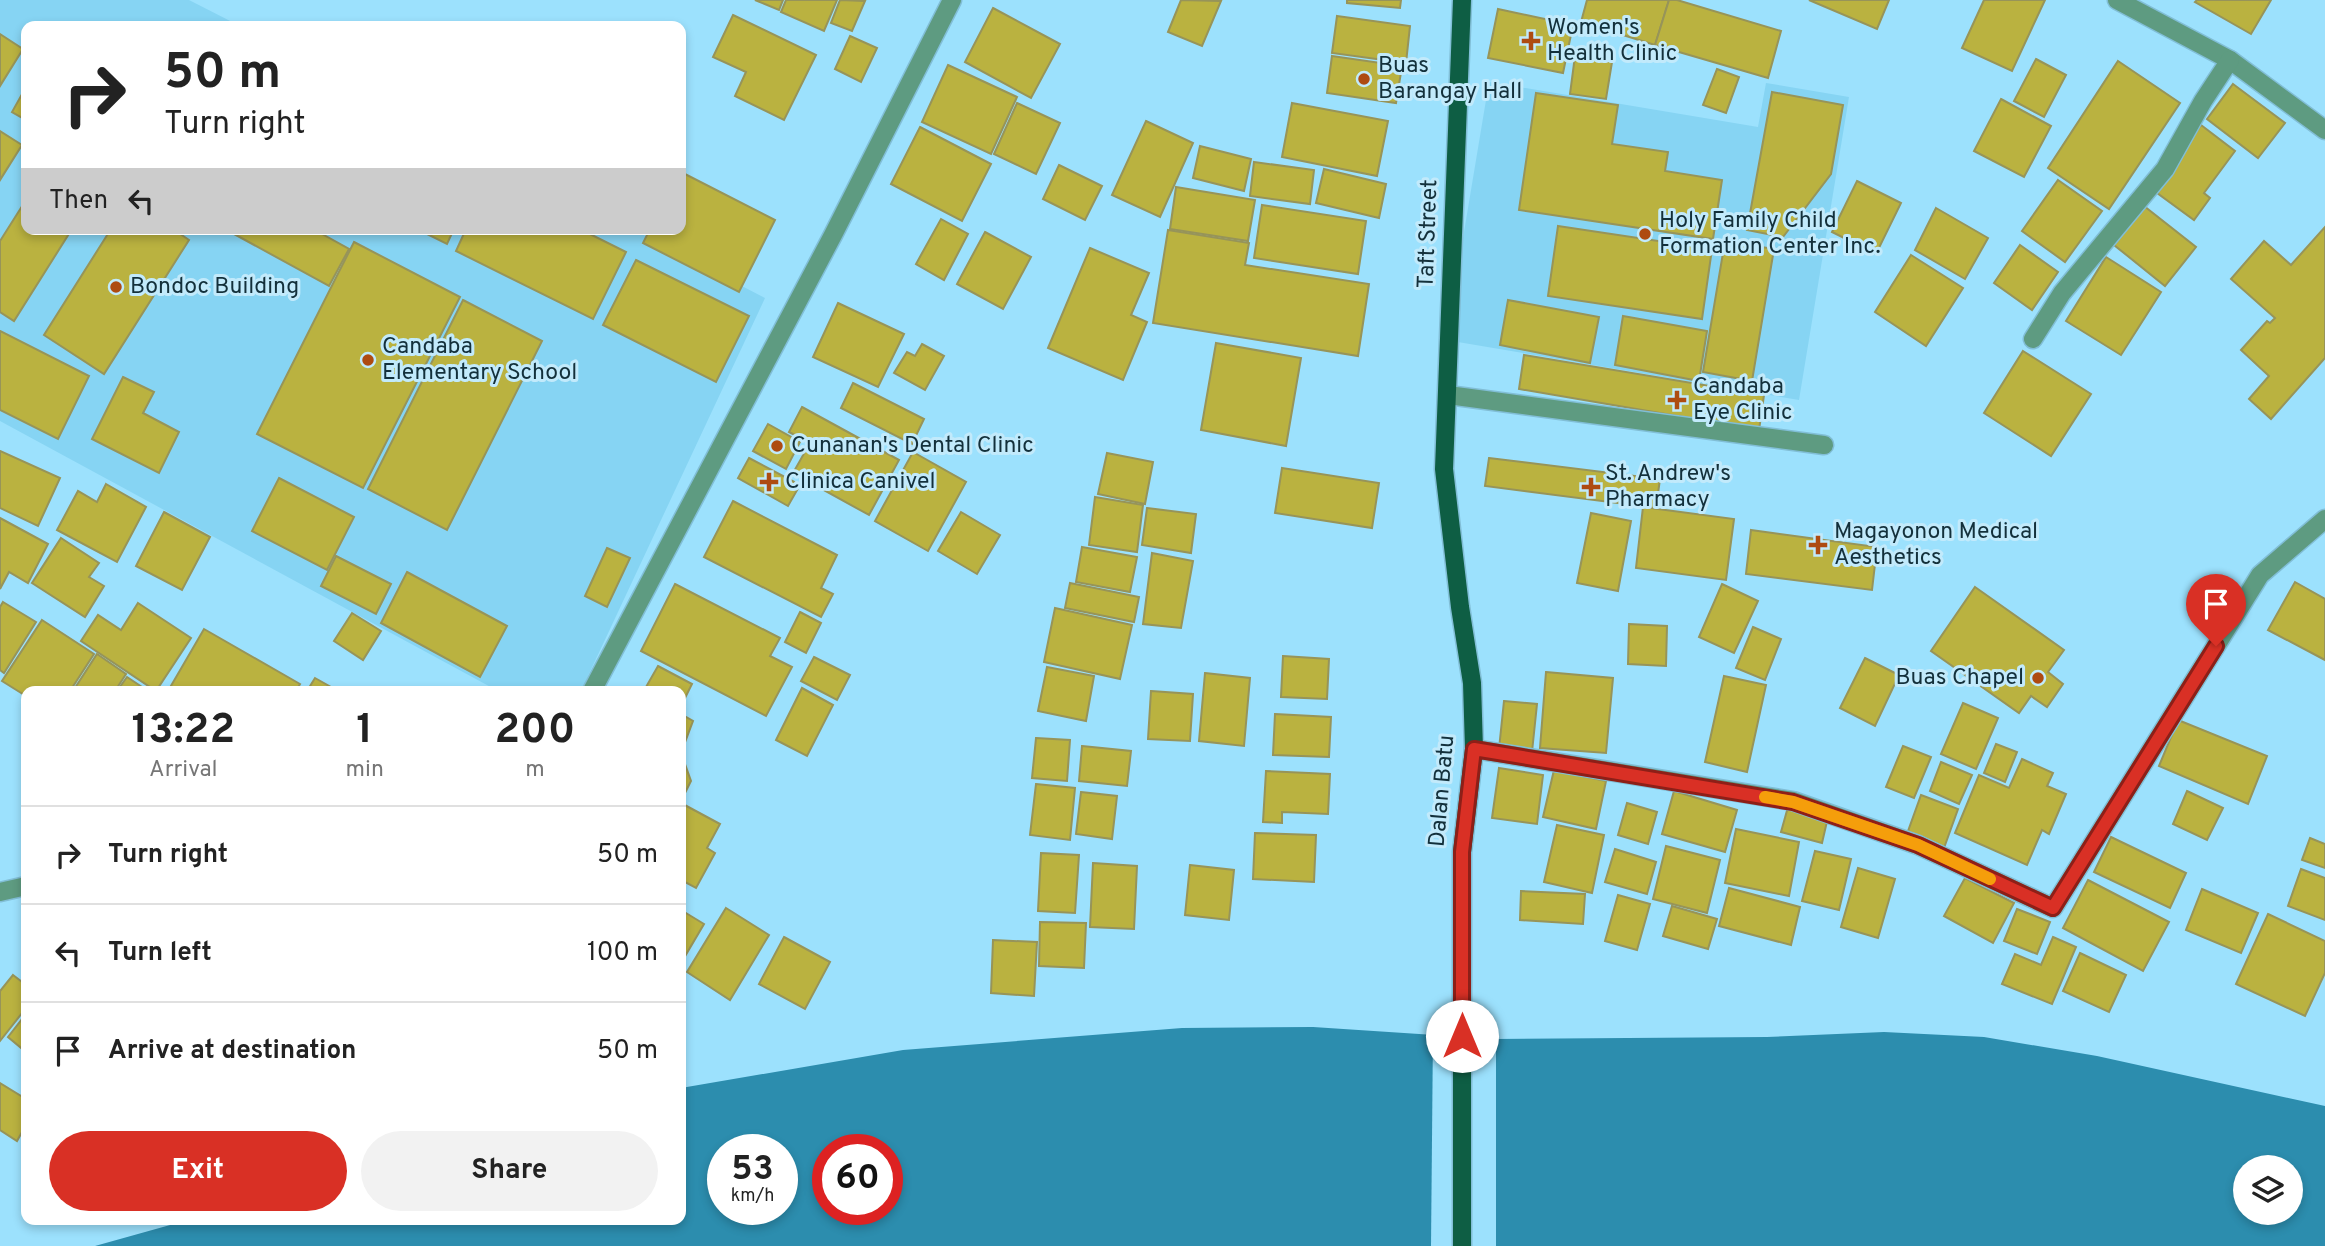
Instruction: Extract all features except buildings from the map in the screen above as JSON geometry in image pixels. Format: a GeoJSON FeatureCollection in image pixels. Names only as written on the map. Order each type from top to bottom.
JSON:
{"type":"FeatureCollection","features":[{"type":"Feature","properties":{"kind":"main road","name":"Taft Street"},"geometry":{"type":"LineString","coordinates":[[1444,469],[1462,0]]}},
{"type":"Feature","properties":{"kind":"main road","name":"Dalan Batu"},"geometry":{"type":"LineString","coordinates":[[1444,469],[1460,607],[1472,682],[1474,749],[1462,852],[1462,1246]]}},
{"type":"Feature","properties":{"kind":"street"},"geometry":{"type":"LineString","coordinates":[[595,686],[826,247],[952,0]]}},
{"type":"Feature","properties":{"kind":"street"},"geometry":{"type":"LineString","coordinates":[[2117,0],[2230,60],[2325,130]]}},
{"type":"Feature","properties":{"kind":"street"},"geometry":{"type":"LineString","coordinates":[[2033,339],[2062,293],[2165,169],[2203,101],[2230,60]]}},
{"type":"Feature","properties":{"kind":"street"},"geometry":{"type":"LineString","coordinates":[[1448,395],[1825,446]]}},
{"type":"Feature","properties":{"kind":"street"},"geometry":{"type":"LineString","coordinates":[[1474,749],[1793,802],[1918,845],[2053,908],[2260,575],[2325,519]]}},
{"type":"Feature","properties":{"kind":"street"},"geometry":{"type":"LineString","coordinates":[[0,892],[21,887]]}},
{"type":"Feature","properties":{"kind":"shaded area","name":"Candaba Elementary School"},"geometry":{"type":"Polygon","coordinates":[[[0,0],[189,0],[230,21],[21,21],[21,235],[644,235],[765,298],[583,686],[489,686],[0,421],[0,0]]]}},
{"type":"Feature","properties":{"kind":"shaded area","name":"Holy Family Child Formation Center Inc."},"geometry":{"type":"Polygon","coordinates":[[[1489,82],[1758,127],[1766,83],[1849,97],[1799,400],[1446,340],[1489,82]]]}},
{"type":"Feature","properties":{"kind":"shaded area"},"geometry":{"type":"Polygon","coordinates":[[[1313,1027],[1495,1039],[1767,1037],[1884,1032],[1984,1037],[2097,1056],[2325,1106],[2325,1246],[95,1246],[170,1225],[686,1225],[686,1087],[903,1050],[1182,1028],[1313,1027]]]}},
{"type":"Feature","properties":{"kind":"pier"},"geometry":{"type":"Polygon","coordinates":[[[1433,1031],[1496,1035],[1496,1246],[1431,1246],[1433,1031]]]}},
{"type":"Feature","properties":{"kind":"slow traffic"},"geometry":{"type":"LineString","coordinates":[[1765,797],[1793,802],[1918,845],[1990,879]]}},
{"type":"Feature","properties":{"kind":"place","name":"Women's Health Clinic"},"geometry":{"type":"Point","coordinates":[1531,41]}},
{"type":"Feature","properties":{"kind":"place","name":"Buas Barangay Hall"},"geometry":{"type":"Point","coordinates":[1364,79]}},
{"type":"Feature","properties":{"kind":"place","name":"Holy Family Child Formation Center Inc."},"geometry":{"type":"Point","coordinates":[1645,234]}},
{"type":"Feature","properties":{"kind":"place","name":"Bondoc Building"},"geometry":{"type":"Point","coordinates":[116,287]}},
{"type":"Feature","properties":{"kind":"place","name":"Candaba Elementary School"},"geometry":{"type":"Point","coordinates":[368,360]}},
{"type":"Feature","properties":{"kind":"place","name":"Candaba Eye Clinic"},"geometry":{"type":"Point","coordinates":[1677,400]}},
{"type":"Feature","properties":{"kind":"place","name":"Cunanan's Dental Clinic"},"geometry":{"type":"Point","coordinates":[777,446]}},
{"type":"Feature","properties":{"kind":"place","name":"Clinica Canivel"},"geometry":{"type":"Point","coordinates":[769,482]}},
{"type":"Feature","properties":{"kind":"place","name":"St. Andrew's Pharmacy"},"geometry":{"type":"Point","coordinates":[1591,487]}},
{"type":"Feature","properties":{"kind":"place","name":"Magayonon Medical Aesthetics"},"geometry":{"type":"Point","coordinates":[1818,545]}},
{"type":"Feature","properties":{"kind":"place","name":"Buas Chapel"},"geometry":{"type":"Point","coordinates":[2038,678]}},
{"type":"Feature","properties":{"kind":"route"},"geometry":{"type":"LineString","coordinates":[[1462,1036],[1462,852],[1474,749],[1793,802],[1918,845],[2053,908],[2216,646]]}}]}
